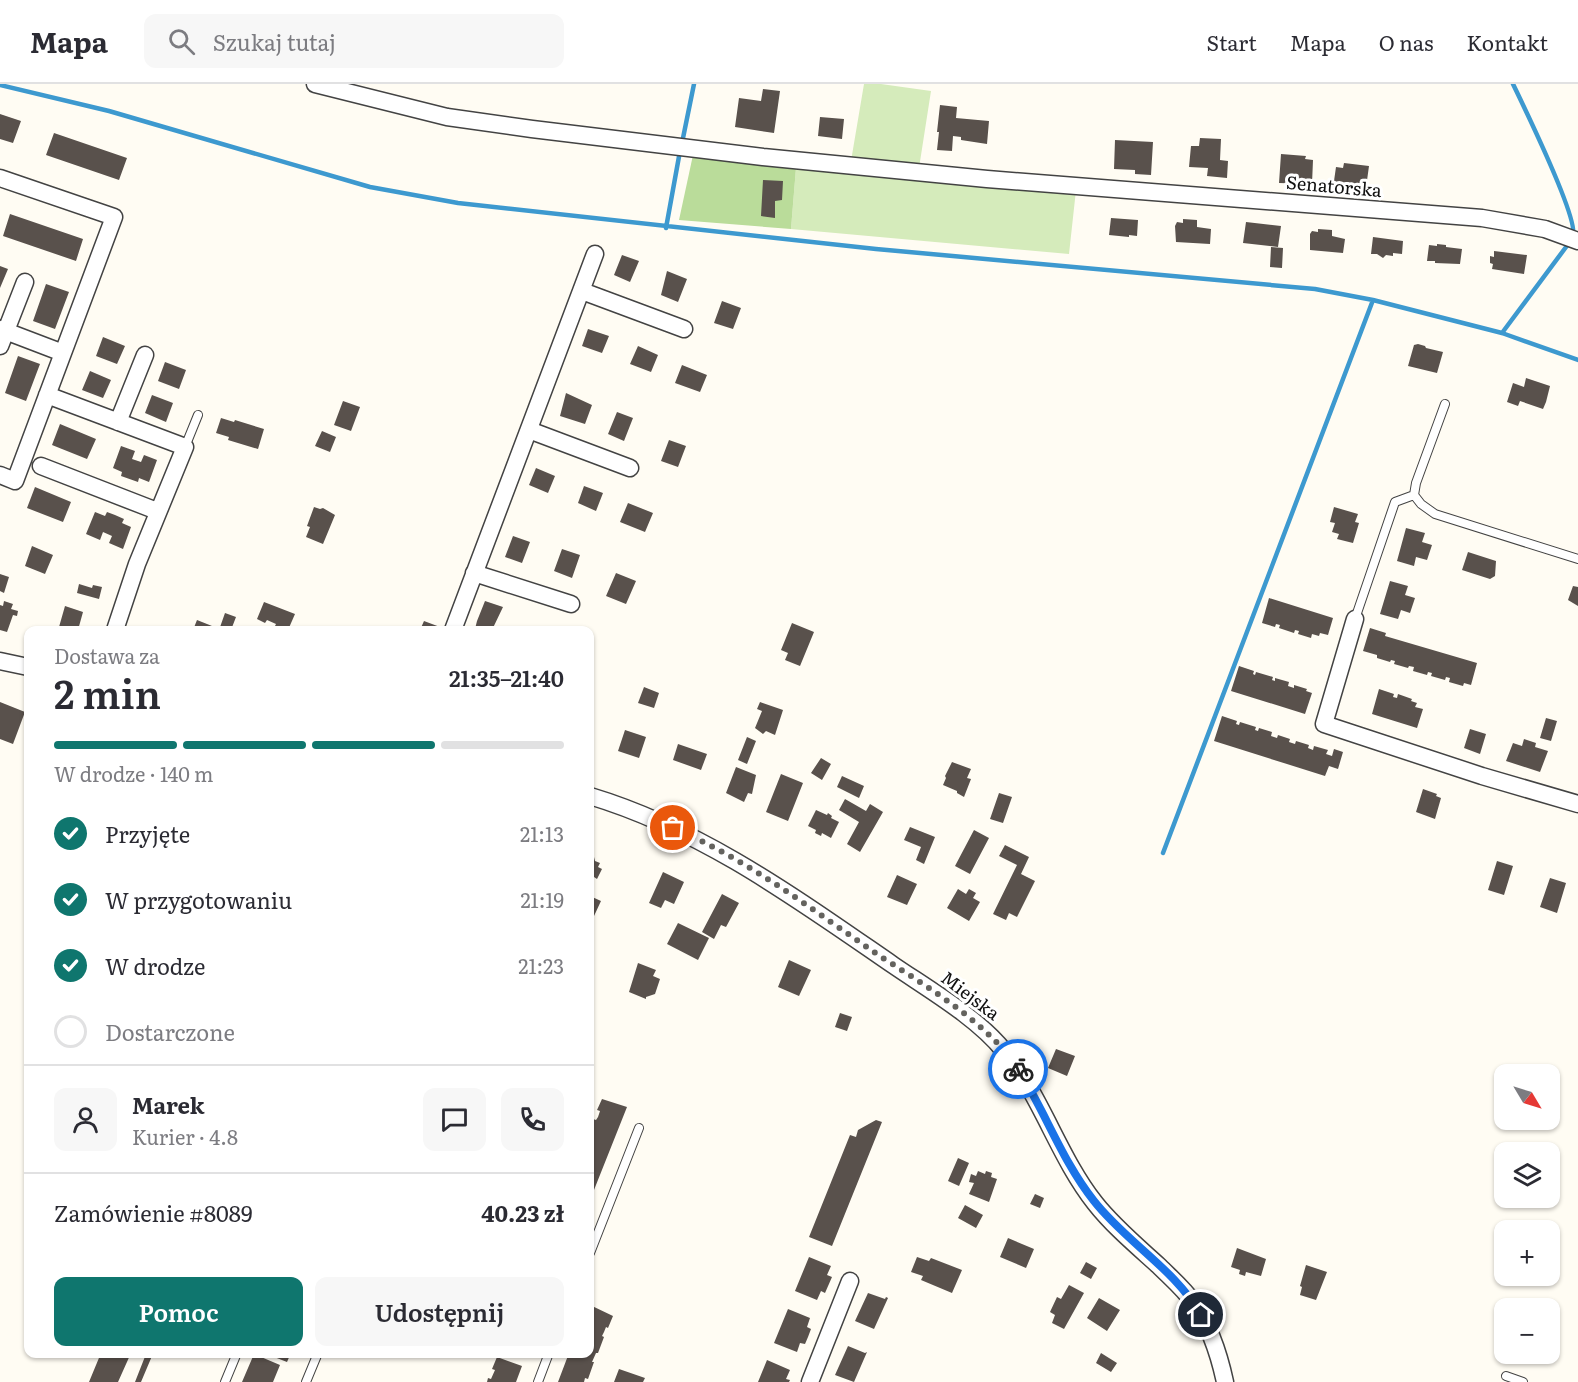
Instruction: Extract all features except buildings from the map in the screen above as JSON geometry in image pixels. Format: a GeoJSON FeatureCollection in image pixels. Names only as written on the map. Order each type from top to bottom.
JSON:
{"type":"FeatureCollection","features":[{"type":"Feature","properties":{"kind":"street","name":"Senatorska"},"geometry":{"type":"LineString","coordinates":[[315,84],[447,117],[532,129],[847,167],[1482,218],[1545,229],[1570,238]]}},
{"type":"Feature","properties":{"kind":"street"},"geometry":{"type":"LineString","coordinates":[[0,178],[114,217],[15,481],[0,475]]}},
{"type":"Feature","properties":{"kind":"street"},"geometry":{"type":"LineString","coordinates":[[454,626],[595,254]]}},
{"type":"Feature","properties":{"kind":"street"},"geometry":{"type":"LineString","coordinates":[[25,282],[2,335],[63,352]]}},
{"type":"Feature","properties":{"kind":"street"},"geometry":{"type":"LineString","coordinates":[[582,291],[684,329]]}},
{"type":"Feature","properties":{"kind":"street"},"geometry":{"type":"LineString","coordinates":[[118,422],[145,355]]}},
{"type":"Feature","properties":{"kind":"street"},"geometry":{"type":"LineString","coordinates":[[47,395],[185,447],[157,512],[116,626]]}},
{"type":"Feature","properties":{"kind":"street"},"geometry":{"type":"LineString","coordinates":[[529,430],[630,468]]}},
{"type":"Feature","properties":{"kind":"street"},"geometry":{"type":"LineString","coordinates":[[41,466],[157,512]]}},
{"type":"Feature","properties":{"kind":"street"},"geometry":{"type":"LineString","coordinates":[[474,573],[571,604]]}},
{"type":"Feature","properties":{"kind":"street"},"geometry":{"type":"LineString","coordinates":[[1355,619],[1324,724],[1482,776],[1578,804]]}},
{"type":"Feature","properties":{"kind":"street"},"geometry":{"type":"LineString","coordinates":[[1,663],[24,666]]}},
{"type":"Feature","properties":{"kind":"street","name":"Miejska"},"geometry":{"type":"LineString","coordinates":[[594,798],[690,836],[745,866],[922,985],[993,1038],[1015,1064],[1027,1083],[1076,1174],[1095,1203],[1171,1277],[1193,1302],[1214,1341],[1225,1382]]}},
{"type":"Feature","properties":{"kind":"street"},"geometry":{"type":"LineString","coordinates":[[810,1382],[850,1281]]}},
{"type":"Feature","properties":{"kind":"lane"},"geometry":{"type":"LineString","coordinates":[[1445,404],[1416,483],[1414,495],[1421,504],[1435,514],[1578,559]]}},
{"type":"Feature","properties":{"kind":"lane"},"geometry":{"type":"LineString","coordinates":[[185,447],[198,415]]}},
{"type":"Feature","properties":{"kind":"lane"},"geometry":{"type":"LineString","coordinates":[[1355,619],[1395,502],[1414,495]]}},
{"type":"Feature","properties":{"kind":"lane"},"geometry":{"type":"LineString","coordinates":[[594,1243],[639,1128]]}},
{"type":"Feature","properties":{"kind":"lane"},"geometry":{"type":"LineString","coordinates":[[225,1382],[235,1358]]}},
{"type":"Feature","properties":{"kind":"lane"},"geometry":{"type":"LineString","coordinates":[[306,1382],[316,1358]]}},
{"type":"Feature","properties":{"kind":"lane"},"geometry":{"type":"LineString","coordinates":[[538,1382],[547,1358]]}},
{"type":"Feature","properties":{"kind":"lane"},"geometry":{"type":"LineString","coordinates":[[1506,1377],[1523,1382]]}},
{"type":"Feature","properties":{"kind":"green space"},"geometry":{"type":"Polygon","coordinates":[[[864,84],[931,91],[919,168],[851,161],[864,84]]]}},
{"type":"Feature","properties":{"kind":"green space"},"geometry":{"type":"Polygon","coordinates":[[[693,155],[796,168],[791,229],[679,220],[693,155]]]}},
{"type":"Feature","properties":{"kind":"green space"},"geometry":{"type":"Polygon","coordinates":[[[796,168],[1076,190],[1069,254],[791,229],[796,168]]]}},
{"type":"Feature","properties":{"kind":"waterway"},"geometry":{"type":"LineString","coordinates":[[682,143],[694,84]]}},
{"type":"Feature","properties":{"kind":"waterway"},"geometry":{"type":"LineString","coordinates":[[1513,84],[1559,185],[1572,224],[1573,235]]}},
{"type":"Feature","properties":{"kind":"waterway"},"geometry":{"type":"LineString","coordinates":[[0,85],[109,111],[370,187],[458,203],[876,249],[1315,289],[1373,300],[1502,333],[1578,360]]}},
{"type":"Feature","properties":{"kind":"waterway"},"geometry":{"type":"LineString","coordinates":[[666,228],[680,151]]}},
{"type":"Feature","properties":{"kind":"waterway"},"geometry":{"type":"LineString","coordinates":[[1502,333],[1569,243]]}},
{"type":"Feature","properties":{"kind":"waterway"},"geometry":{"type":"LineString","coordinates":[[1163,853],[1373,300]]}},
{"type":"Feature","properties":{"kind":"way so far"},"geometry":{"type":"LineString","coordinates":[[673,828],[714,847],[745,866],[811,908],[922,985],[980,1026],[1004,1050],[1018,1069]]}},
{"type":"Feature","properties":{"kind":"route"},"geometry":{"type":"LineString","coordinates":[[1018,1069],[1085,1190],[1109,1219],[1171,1277],[1201,1315]]}}]}
